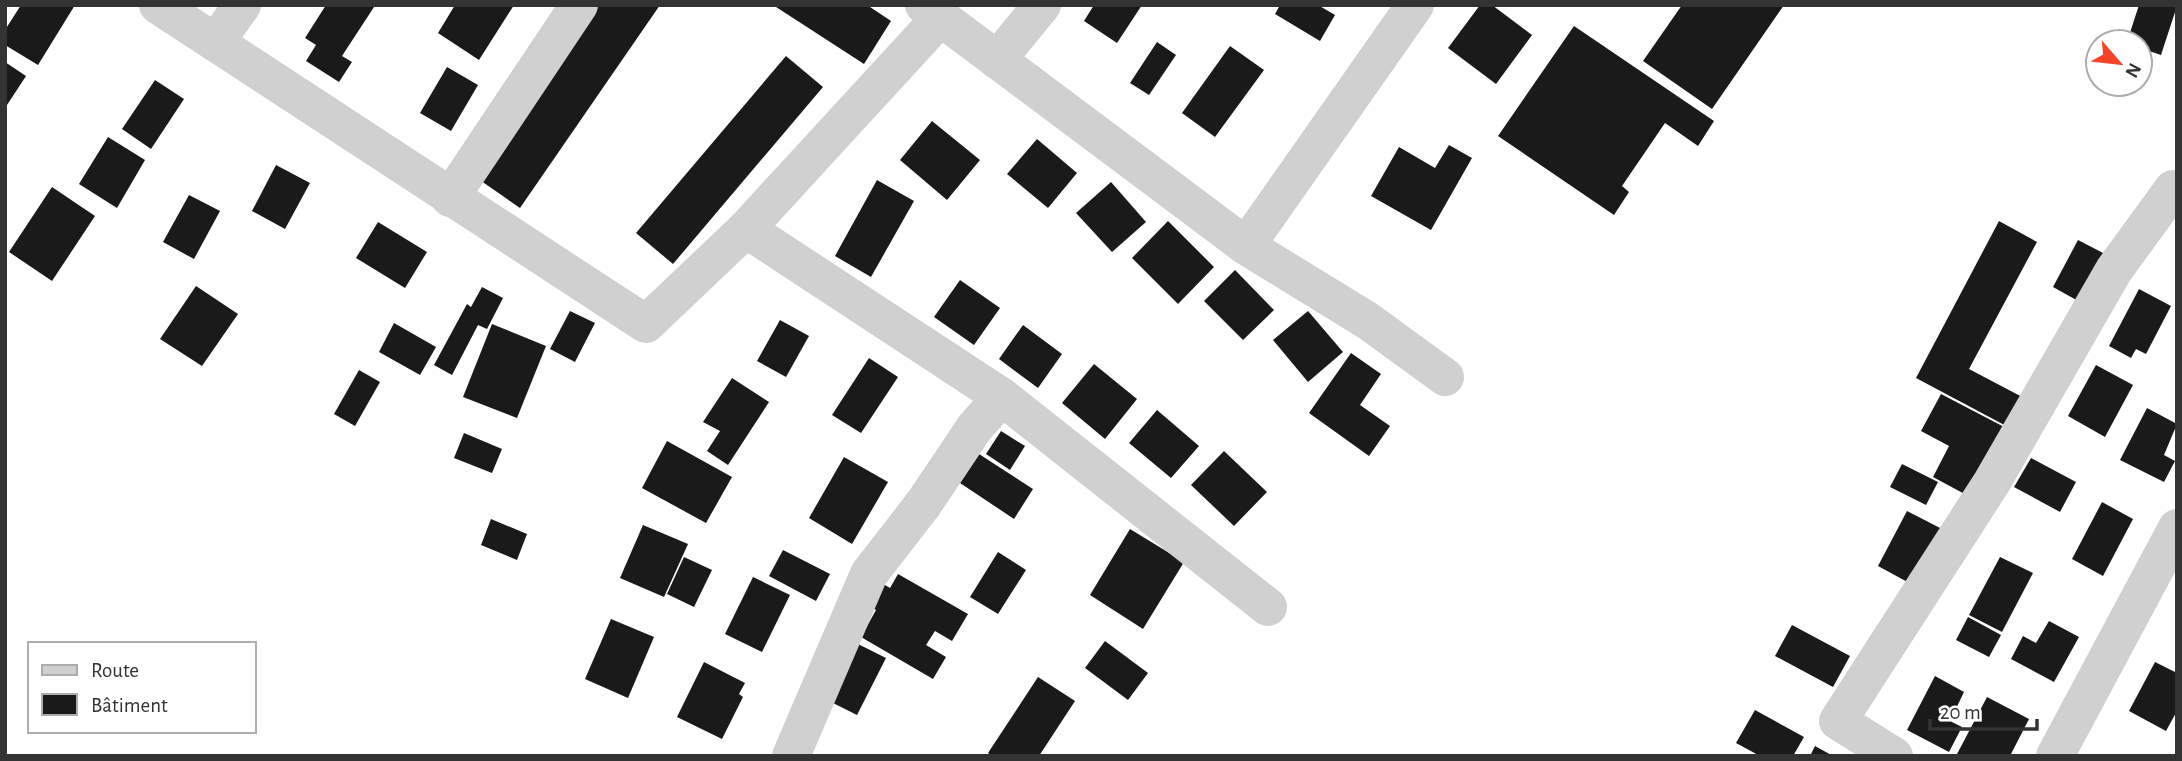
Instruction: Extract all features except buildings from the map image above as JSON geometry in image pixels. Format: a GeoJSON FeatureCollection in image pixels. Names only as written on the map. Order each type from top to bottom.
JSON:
{"type":"FeatureCollection","features":[{"type":"Feature","properties":{"kind":"street"},"geometry":{"type":"LineString","coordinates":[[158,5],[646,324],[746,229],[932,11],[1246,246],[1368,321],[1445,377]]}},
{"type":"Feature","properties":{"kind":"street"},"geometry":{"type":"LineString","coordinates":[[216,42],[242,5]]}},
{"type":"Feature","properties":{"kind":"street"},"geometry":{"type":"LineString","coordinates":[[450,198],[579,5]]}},
{"type":"Feature","properties":{"kind":"street"},"geometry":{"type":"LineString","coordinates":[[997,60],[1042,5]]}},
{"type":"Feature","properties":{"kind":"street"},"geometry":{"type":"LineString","coordinates":[[1246,246],[1415,5]]}},
{"type":"Feature","properties":{"kind":"street"},"geometry":{"type":"LineString","coordinates":[[1894,756],[1838,721],[1992,482],[2114,270],[2173,189],[2177,192]]}},
{"type":"Feature","properties":{"kind":"street"},"geometry":{"type":"LineString","coordinates":[[746,229],[1002,397],[1268,607]]}},
{"type":"Feature","properties":{"kind":"street"},"geometry":{"type":"LineString","coordinates":[[791,756],[869,573],[924,503],[975,427],[1002,397]]}},
{"type":"Feature","properties":{"kind":"street"},"geometry":{"type":"LineString","coordinates":[[2055,756],[2177,528]]}}]}
